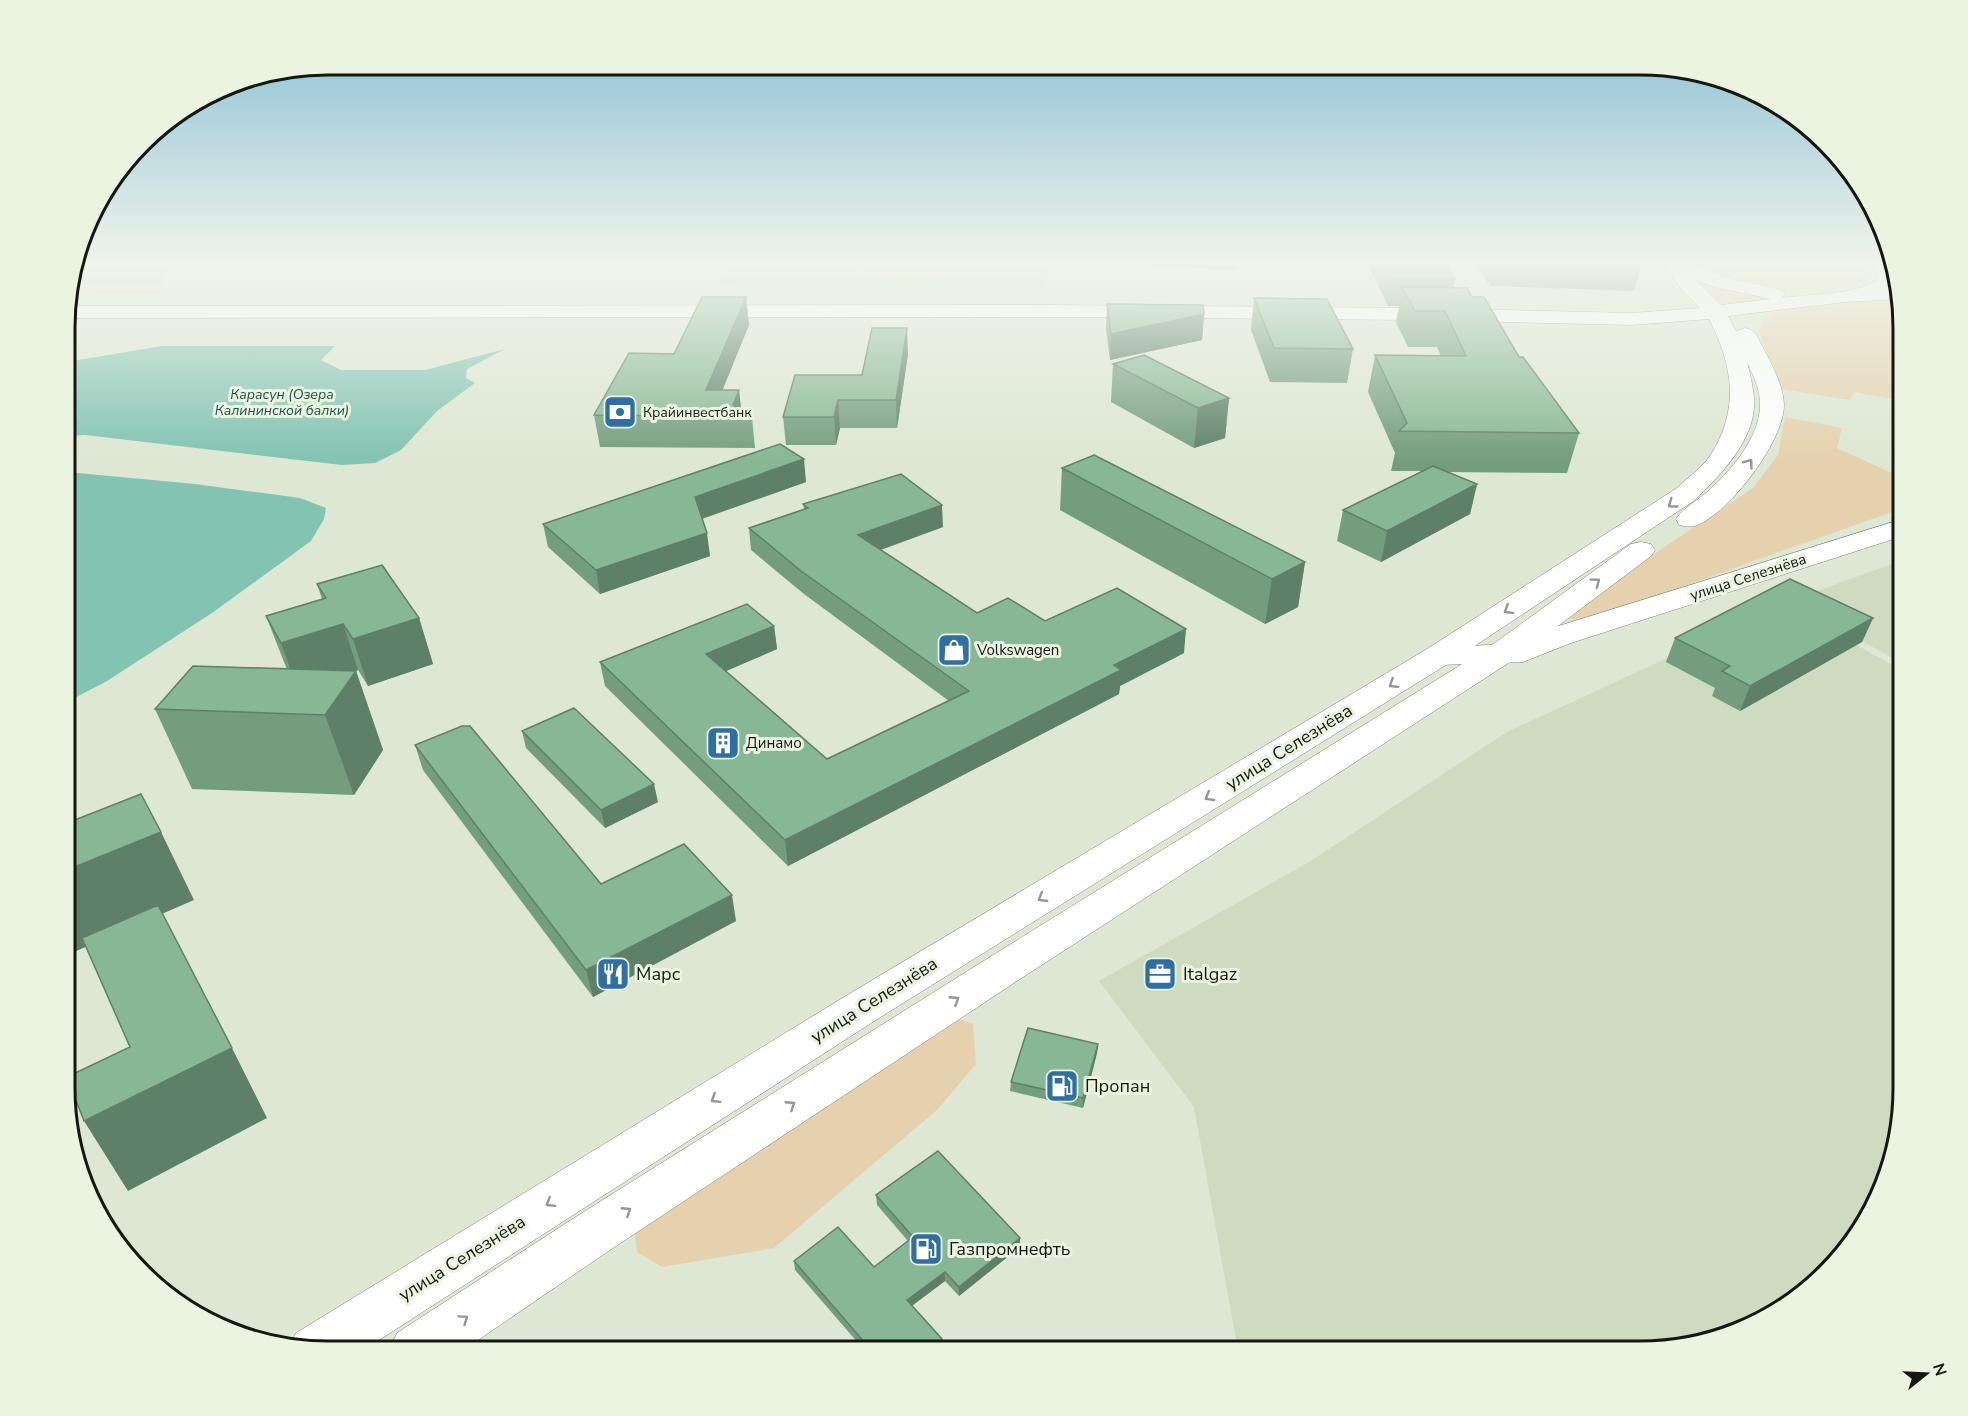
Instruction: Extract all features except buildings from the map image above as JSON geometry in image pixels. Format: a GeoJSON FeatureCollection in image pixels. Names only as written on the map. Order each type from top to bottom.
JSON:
{"type":"FeatureCollection","features":[{"type":"Feature","properties":{"kind":"main road"},"geometry":{"type":"LineString","coordinates":[[1683,328],[1720,338],[1734,347]]}},
{"type":"Feature","properties":{"kind":"main road","name":"улица Селезнёва"},"geometry":{"type":"LineString","coordinates":[[331,1341],[864,1006],[1438,656],[1663,511],[1706,477],[1720,461],[1738,425],[1743,400],[1734,347],[1724,328]]}},
{"type":"Feature","properties":{"kind":"main road","name":"улица Селезнёва"},"geometry":{"type":"LineString","coordinates":[[431,1341],[591,1234],[974,987],[1499,655],[1616,567],[1699,511],[1730,486],[1756,454],[1772,405],[1767,382],[1743,328]]}},
{"type":"Feature","properties":{"kind":"main road","name":"улица Селезнёва"},"geometry":{"type":"LineString","coordinates":[[1438,656],[1523,653],[1560,636],[1893,530]]}},
{"type":"Feature","properties":{"kind":"main road","name":"улица Селезнёва"},"geometry":{"type":"LineString","coordinates":[[1560,609],[1554,615],[1563,624],[1572,627],[1592,627]]}},
{"type":"Feature","properties":{"kind":"shaded area"},"geometry":{"type":"Polygon","coordinates":[[[1893,328],[1893,399],[1854,392],[1850,400],[1780,389],[1758,329],[1893,328]]]}},
{"type":"Feature","properties":{"kind":"shaded area"},"geometry":{"type":"Polygon","coordinates":[[[1785,417],[1842,428],[1837,448],[1893,474],[1893,512],[1586,621],[1565,618],[1570,610],[1753,488],[1778,455],[1785,417]]]}},
{"type":"Feature","properties":{"kind":"shaded area"},"geometry":{"type":"Polygon","coordinates":[[[1893,564],[1893,658],[1790,601],[1893,564]]]}},
{"type":"Feature","properties":{"kind":"shaded area"},"geometry":{"type":"Polygon","coordinates":[[[1784,604],[1893,665],[1893,1088],[1888,1137],[1874,1185],[1841,1242],[1819,1267],[1794,1289],[1737,1322],[1689,1336],[1640,1341],[1236,1341],[1194,1107],[1099,981],[1309,862],[1507,732],[1784,604]]]}},
{"type":"Feature","properties":{"kind":"shaded area"},"geometry":{"type":"Polygon","coordinates":[[[949,1016],[973,1024],[976,1064],[938,1109],[774,1248],[662,1267],[637,1252],[634,1225],[949,1016]]]}},
{"type":"Feature","properties":{"kind":"water","name":"Карасун (Озера Калининской балки)"},"geometry":{"type":"Polygon","coordinates":[[[162,346],[335,346],[321,360],[341,370],[425,370],[505,349],[467,369],[466,378],[475,383],[437,411],[401,450],[375,463],[342,465],[75,436],[75,361],[162,346]]]}},
{"type":"Feature","properties":{"kind":"water"},"geometry":{"type":"Polygon","coordinates":[[[75,473],[195,484],[300,498],[326,508],[324,519],[311,541],[212,613],[107,681],[75,698],[75,473]]]}},
{"type":"Feature","properties":{"kind":"place","name":"Крайинвестбанк"},"geometry":{"type":"Point","coordinates":[620,412]}},
{"type":"Feature","properties":{"kind":"place","name":"Volkswagen"},"geometry":{"type":"Point","coordinates":[954,650]}},
{"type":"Feature","properties":{"kind":"place","name":"Динамо"},"geometry":{"type":"Point","coordinates":[723,743]}},
{"type":"Feature","properties":{"kind":"place","name":"Марс"},"geometry":{"type":"Point","coordinates":[613,974]}},
{"type":"Feature","properties":{"kind":"place","name":"Italgaz"},"geometry":{"type":"Point","coordinates":[1160,974]}},
{"type":"Feature","properties":{"kind":"place","name":"Пропан"},"geometry":{"type":"Point","coordinates":[1062,1086]}},
{"type":"Feature","properties":{"kind":"place","name":"Газпромнефть"},"geometry":{"type":"Point","coordinates":[926,1249]}}]}
